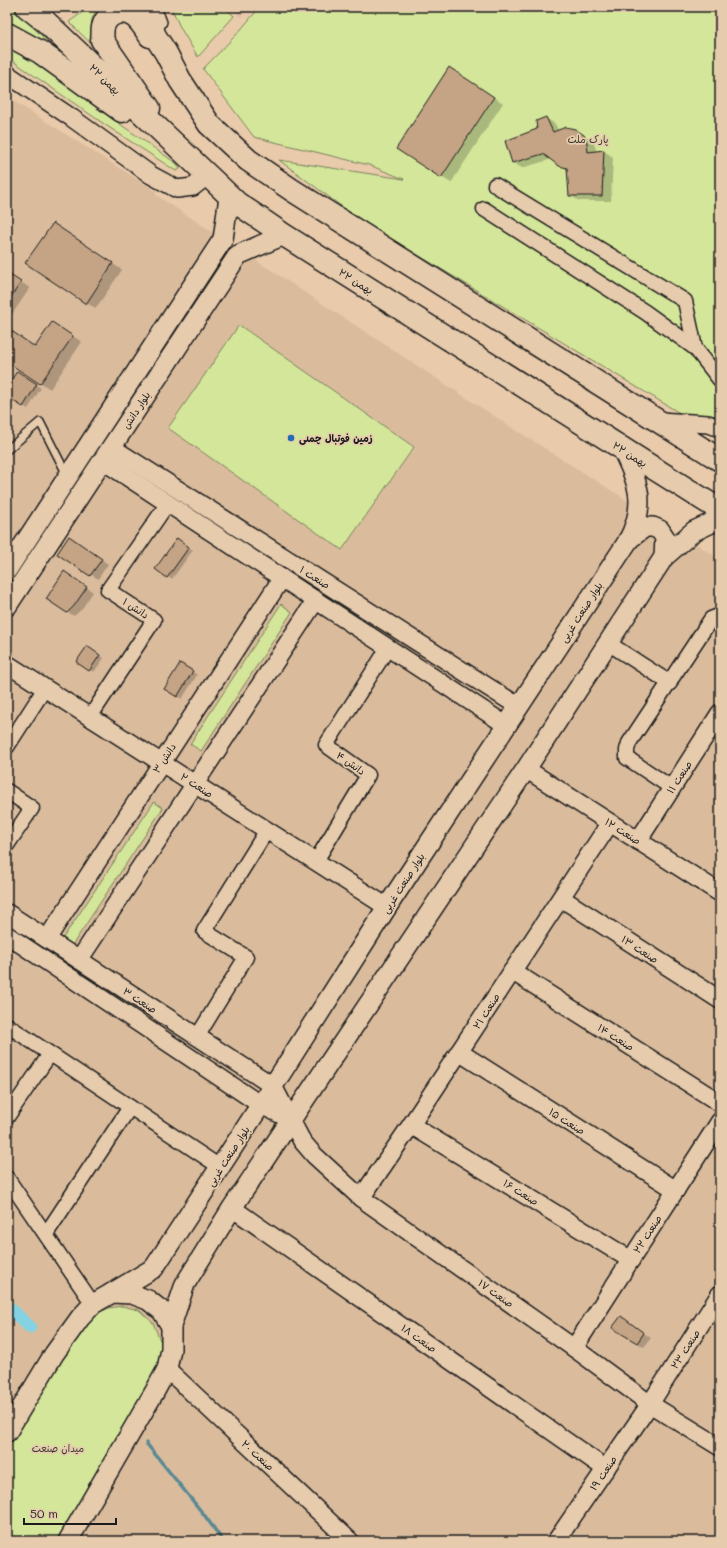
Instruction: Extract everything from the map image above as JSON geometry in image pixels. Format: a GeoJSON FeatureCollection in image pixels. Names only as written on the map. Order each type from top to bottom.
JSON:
{"type":"FeatureCollection","features":[{"type":"Feature","properties":{"kind":"highway","name":"۲۲ بهمن"},"geometry":{"type":"LineString","coordinates":[[27,7],[45,22],[237,204],[720,510]]}},
{"type":"Feature","properties":{"kind":"highway"},"geometry":{"type":"LineString","coordinates":[[143,7],[155,36],[180,80]]}},
{"type":"Feature","properties":{"kind":"highway"},"geometry":{"type":"LineString","coordinates":[[194,164],[124,74],[102,40],[103,27],[108,18],[117,12],[125,12],[135,16],[209,124],[248,160],[298,194],[720,460]]}},
{"type":"Feature","properties":{"kind":"highway"},"geometry":{"type":"LineString","coordinates":[[7,34],[40,52],[194,164]]}},
{"type":"Feature","properties":{"kind":"main road","name":"بلوار دانش"},"geometry":{"type":"LineString","coordinates":[[7,570],[223,239],[230,197]]}},
{"type":"Feature","properties":{"kind":"main road","name":"بلوار دانش"},"geometry":{"type":"LineString","coordinates":[[7,606],[238,255],[284,235]]}},
{"type":"Feature","properties":{"kind":"main road","name":"بلوار صنعت غربی"},"geometry":{"type":"LineString","coordinates":[[112,1293],[154,1268],[261,1105],[387,907],[628,540],[636,526],[640,501],[633,471],[622,449]]}},
{"type":"Feature","properties":{"kind":"main road"},"geometry":{"type":"LineString","coordinates":[[68,477],[84,488]]}},
{"type":"Feature","properties":{"kind":"main road"},"geometry":{"type":"LineString","coordinates":[[68,1541],[167,1369],[171,1349],[171,1326],[185,1284],[232,1208],[290,1119],[526,769],[664,557],[694,531],[720,519]]}},
{"type":"Feature","properties":{"kind":"main road"},"geometry":{"type":"LineString","coordinates":[[628,540],[645,527],[653,527],[660,530],[665,538],[664,557]]}},
{"type":"Feature","properties":{"kind":"main road"},"geometry":{"type":"LineString","coordinates":[[7,1432],[54,1354],[80,1318],[93,1304],[112,1293],[132,1294],[148,1300],[162,1311],[171,1326]]}},
{"type":"Feature","properties":{"kind":"street"},"geometry":{"type":"LineString","coordinates":[[7,74],[72,118],[151,176],[177,189],[193,187],[194,164]]}},
{"type":"Feature","properties":{"kind":"street"},"geometry":{"type":"LineString","coordinates":[[495,185],[685,302],[695,348]]}},
{"type":"Feature","properties":{"kind":"street"},"geometry":{"type":"LineString","coordinates":[[484,209],[645,312],[695,348],[720,380]]}},
{"type":"Feature","properties":{"kind":"street"},"geometry":{"type":"LineString","coordinates":[[658,421],[708,424],[720,428]]}},
{"type":"Feature","properties":{"kind":"street","name":"صنعت ۱"},"geometry":{"type":"LineString","coordinates":[[107,454],[168,503],[506,725]]}},
{"type":"Feature","properties":{"kind":"street","name":"صنعت ۱"},"geometry":{"type":"LineString","coordinates":[[107,454],[518,706]]}},
{"type":"Feature","properties":{"kind":"street","name":"دانش ۱"},"geometry":{"type":"LineString","coordinates":[[90,717],[154,620],[108,590],[168,503]]}},
{"type":"Feature","properties":{"kind":"street","name":"دانش ۳"},"geometry":{"type":"LineString","coordinates":[[47,939],[282,578]]}},
{"type":"Feature","properties":{"kind":"street"},"geometry":{"type":"LineString","coordinates":[[79,960],[316,600]]}},
{"type":"Feature","properties":{"kind":"street"},"geometry":{"type":"LineString","coordinates":[[672,788],[627,758],[627,750],[629,743],[711,619],[720,617]]}},
{"type":"Feature","properties":{"kind":"street"},"geometry":{"type":"LineString","coordinates":[[608,643],[670,683]]}},
{"type":"Feature","properties":{"kind":"street","name":"دانش ۴"},"geometry":{"type":"LineString","coordinates":[[316,861],[368,775],[326,745],[388,648]]}},
{"type":"Feature","properties":{"kind":"street","name":"صنعت ۲"},"geometry":{"type":"LineString","coordinates":[[7,664],[387,907]]}},
{"type":"Feature","properties":{"kind":"street"},"geometry":{"type":"LineString","coordinates":[[7,747],[45,688]]}},
{"type":"Feature","properties":{"kind":"street","name":"صنعت ۱۱"},"geometry":{"type":"LineString","coordinates":[[638,841],[720,713]]}},
{"type":"Feature","properties":{"kind":"street","name":"صنعت ۱۲"},"geometry":{"type":"LineString","coordinates":[[526,769],[720,893]]}},
{"type":"Feature","properties":{"kind":"street"},"geometry":{"type":"LineString","coordinates":[[7,791],[32,808],[7,845]]}},
{"type":"Feature","properties":{"kind":"street","name":"صنعت ۲۱"},"geometry":{"type":"LineString","coordinates":[[361,1198],[411,1125],[610,823]]}},
{"type":"Feature","properties":{"kind":"street"},"geometry":{"type":"LineString","coordinates":[[197,1037],[246,957],[204,931],[267,830]]}},
{"type":"Feature","properties":{"kind":"street","name":"صنعت ۱۳"},"geometry":{"type":"LineString","coordinates":[[561,898],[720,1000]]}},
{"type":"Feature","properties":{"kind":"street","name":"صنعت ۳"},"geometry":{"type":"LineString","coordinates":[[7,913],[273,1086]]}},
{"type":"Feature","properties":{"kind":"street","name":"صنعت ۳"},"geometry":{"type":"LineString","coordinates":[[7,935],[261,1105],[290,1119]]}},
{"type":"Feature","properties":{"kind":"street","name":"صنعت ۱۴"},"geometry":{"type":"LineString","coordinates":[[512,971],[720,1102]]}},
{"type":"Feature","properties":{"kind":"street"},"geometry":{"type":"LineString","coordinates":[[7,1025],[220,1167]]}},
{"type":"Feature","properties":{"kind":"street","name":"صنعت ۱۵"},"geometry":{"type":"LineString","coordinates":[[459,1052],[676,1190]]}},
{"type":"Feature","properties":{"kind":"street"},"geometry":{"type":"LineString","coordinates":[[7,1117],[50,1054]]}},
{"type":"Feature","properties":{"kind":"street","name":"صنعت ۱۷"},"geometry":{"type":"LineString","coordinates":[[273,1086],[302,1141],[314,1155],[361,1198],[574,1348],[650,1404],[720,1447]]}},
{"type":"Feature","properties":{"kind":"street"},"geometry":{"type":"LineString","coordinates":[[46,1234],[130,1107]]}},
{"type":"Feature","properties":{"kind":"street","name":"صنعت ۲۲"},"geometry":{"type":"LineString","coordinates":[[574,1348],[720,1121]]}},
{"type":"Feature","properties":{"kind":"street","name":"صنعت ۱۶"},"geometry":{"type":"LineString","coordinates":[[411,1125],[631,1260]]}},
{"type":"Feature","properties":{"kind":"street"},"geometry":{"type":"LineString","coordinates":[[7,1178],[93,1304]]}},
{"type":"Feature","properties":{"kind":"street","name":"صنعت ۱۸"},"geometry":{"type":"LineString","coordinates":[[232,1208],[606,1469]]}},
{"type":"Feature","properties":{"kind":"street","name":"صنعت ۲۳"},"geometry":{"type":"LineString","coordinates":[[650,1404],[720,1294]]}},
{"type":"Feature","properties":{"kind":"street","name":"صنعت ۲۰"},"geometry":{"type":"LineString","coordinates":[[167,1369],[350,1541]]}},
{"type":"Feature","properties":{"kind":"street","name":"صنعت ۱۹"},"geometry":{"type":"LineString","coordinates":[[556,1541],[650,1404]]}},
{"type":"Feature","properties":{"kind":"lane"},"geometry":{"type":"LineString","coordinates":[[155,36],[163,22],[157,7]]}},
{"type":"Feature","properties":{"kind":"lane"},"geometry":{"type":"LineString","coordinates":[[7,450],[40,422],[68,477]]}},
{"type":"Feature","properties":{"kind":"shaded area"},"geometry":{"type":"Polygon","coordinates":[[[231,7],[250,7],[241,17],[231,7]]]}},
{"type":"Feature","properties":{"kind":"shaded area"},"geometry":{"type":"Polygon","coordinates":[[[7,97],[156,191],[156,195],[511,427],[720,559],[720,1541],[7,1541],[7,97]]]}},
{"type":"Feature","properties":{"kind":"green space"},"geometry":{"type":"Polygon","coordinates":[[[7,7],[12,7],[80,73],[7,24],[7,7]]]}},
{"type":"Feature","properties":{"kind":"green space"},"geometry":{"type":"Polygon","coordinates":[[[90,7],[100,7],[94,14],[92,30],[98,45],[114,66],[69,22],[90,7]]]}},
{"type":"Feature","properties":{"kind":"green space"},"geometry":{"type":"Polygon","coordinates":[[[171,7],[224,7],[234,16],[198,57],[181,29],[171,7]]]}},
{"type":"Feature","properties":{"kind":"green space","name":"پارک ملت"},"geometry":{"type":"Polygon","coordinates":[[[260,7],[720,7],[720,416],[683,415],[360,220],[279,160],[404,179],[369,165],[254,137],[203,69],[237,34],[260,7]]]}},
{"type":"Feature","properties":{"kind":"green space"},"geometry":{"type":"Polygon","coordinates":[[[7,40],[40,62],[107,115],[177,164],[180,169],[176,171],[107,126],[7,57],[7,40]]]}},
{"type":"Feature","properties":{"kind":"green space","name":"زمین فوتبال چمنی"},"geometry":{"type":"Polygon","coordinates":[[[239,325],[414,447],[342,550],[168,428],[239,325]]]}},
{"type":"Feature","properties":{"kind":"green space"},"geometry":{"type":"Polygon","coordinates":[[[281,604],[292,612],[201,751],[190,744],[281,604]]]}},
{"type":"Feature","properties":{"kind":"green space"},"geometry":{"type":"Polygon","coordinates":[[[154,802],[163,808],[71,947],[61,941],[154,802]]]}},
{"type":"Feature","properties":{"kind":"green space","name":"میدان صنعت"},"geometry":{"type":"Polygon","coordinates":[[[122,1306],[139,1310],[153,1323],[162,1345],[157,1371],[61,1541],[7,1541],[7,1440],[89,1317],[109,1308],[122,1306]]]}},
{"type":"Feature","properties":{"kind":"building"},"geometry":{"type":"Polygon","coordinates":[[[449,67],[494,97],[441,178],[396,149],[449,67]]]}},
{"type":"Feature","properties":{"kind":"building"},"geometry":{"type":"Polygon","coordinates":[[[546,117],[553,132],[566,127],[575,129],[584,135],[588,152],[604,150],[602,196],[569,196],[567,168],[559,166],[543,154],[512,163],[505,141],[537,129],[536,121],[546,117]]]}},
{"type":"Feature","properties":{"kind":"building"},"geometry":{"type":"Polygon","coordinates":[[[53,223],[113,263],[86,304],[25,263],[53,223]]]}},
{"type":"Feature","properties":{"kind":"building"},"geometry":{"type":"Polygon","coordinates":[[[7,273],[21,282],[7,303],[7,273]]]}},
{"type":"Feature","properties":{"kind":"building"},"geometry":{"type":"Polygon","coordinates":[[[52,322],[73,336],[40,384],[7,362],[7,328],[35,347],[52,322]]]}},
{"type":"Feature","properties":{"kind":"building"},"geometry":{"type":"Polygon","coordinates":[[[17,371],[37,384],[23,407],[7,397],[7,387],[17,371]]]}},
{"type":"Feature","properties":{"kind":"building"},"geometry":{"type":"Polygon","coordinates":[[[69,536],[102,559],[90,576],[57,554],[69,536]]]}},
{"type":"Feature","properties":{"kind":"building"},"geometry":{"type":"Polygon","coordinates":[[[177,538],[189,547],[167,578],[155,569],[177,538]]]}},
{"type":"Feature","properties":{"kind":"building"},"geometry":{"type":"Polygon","coordinates":[[[64,571],[87,587],[74,606],[67,613],[46,599],[64,571]]]}},
{"type":"Feature","properties":{"kind":"building"},"geometry":{"type":"Polygon","coordinates":[[[87,646],[100,655],[89,671],[76,662],[87,646]]]}},
{"type":"Feature","properties":{"kind":"building"},"geometry":{"type":"Polygon","coordinates":[[[180,663],[193,671],[177,697],[164,689],[180,663]]]}},
{"type":"Feature","properties":{"kind":"building"},"geometry":{"type":"Polygon","coordinates":[[[621,1316],[644,1333],[637,1343],[612,1328],[621,1316]]]}},
{"type":"Feature","properties":{"kind":"waterway"},"geometry":{"type":"LineString","coordinates":[[7,1306],[30,1327]]}},
{"type":"Feature","properties":{"kind":"waterway"},"geometry":{"type":"LineString","coordinates":[[146,1443],[205,1516],[223,1541]]}},
{"type":"Feature","properties":{"kind":"place","name":"زمین فوتبال چمنی"},"geometry":{"type":"Point","coordinates":[291,438]}}]}
